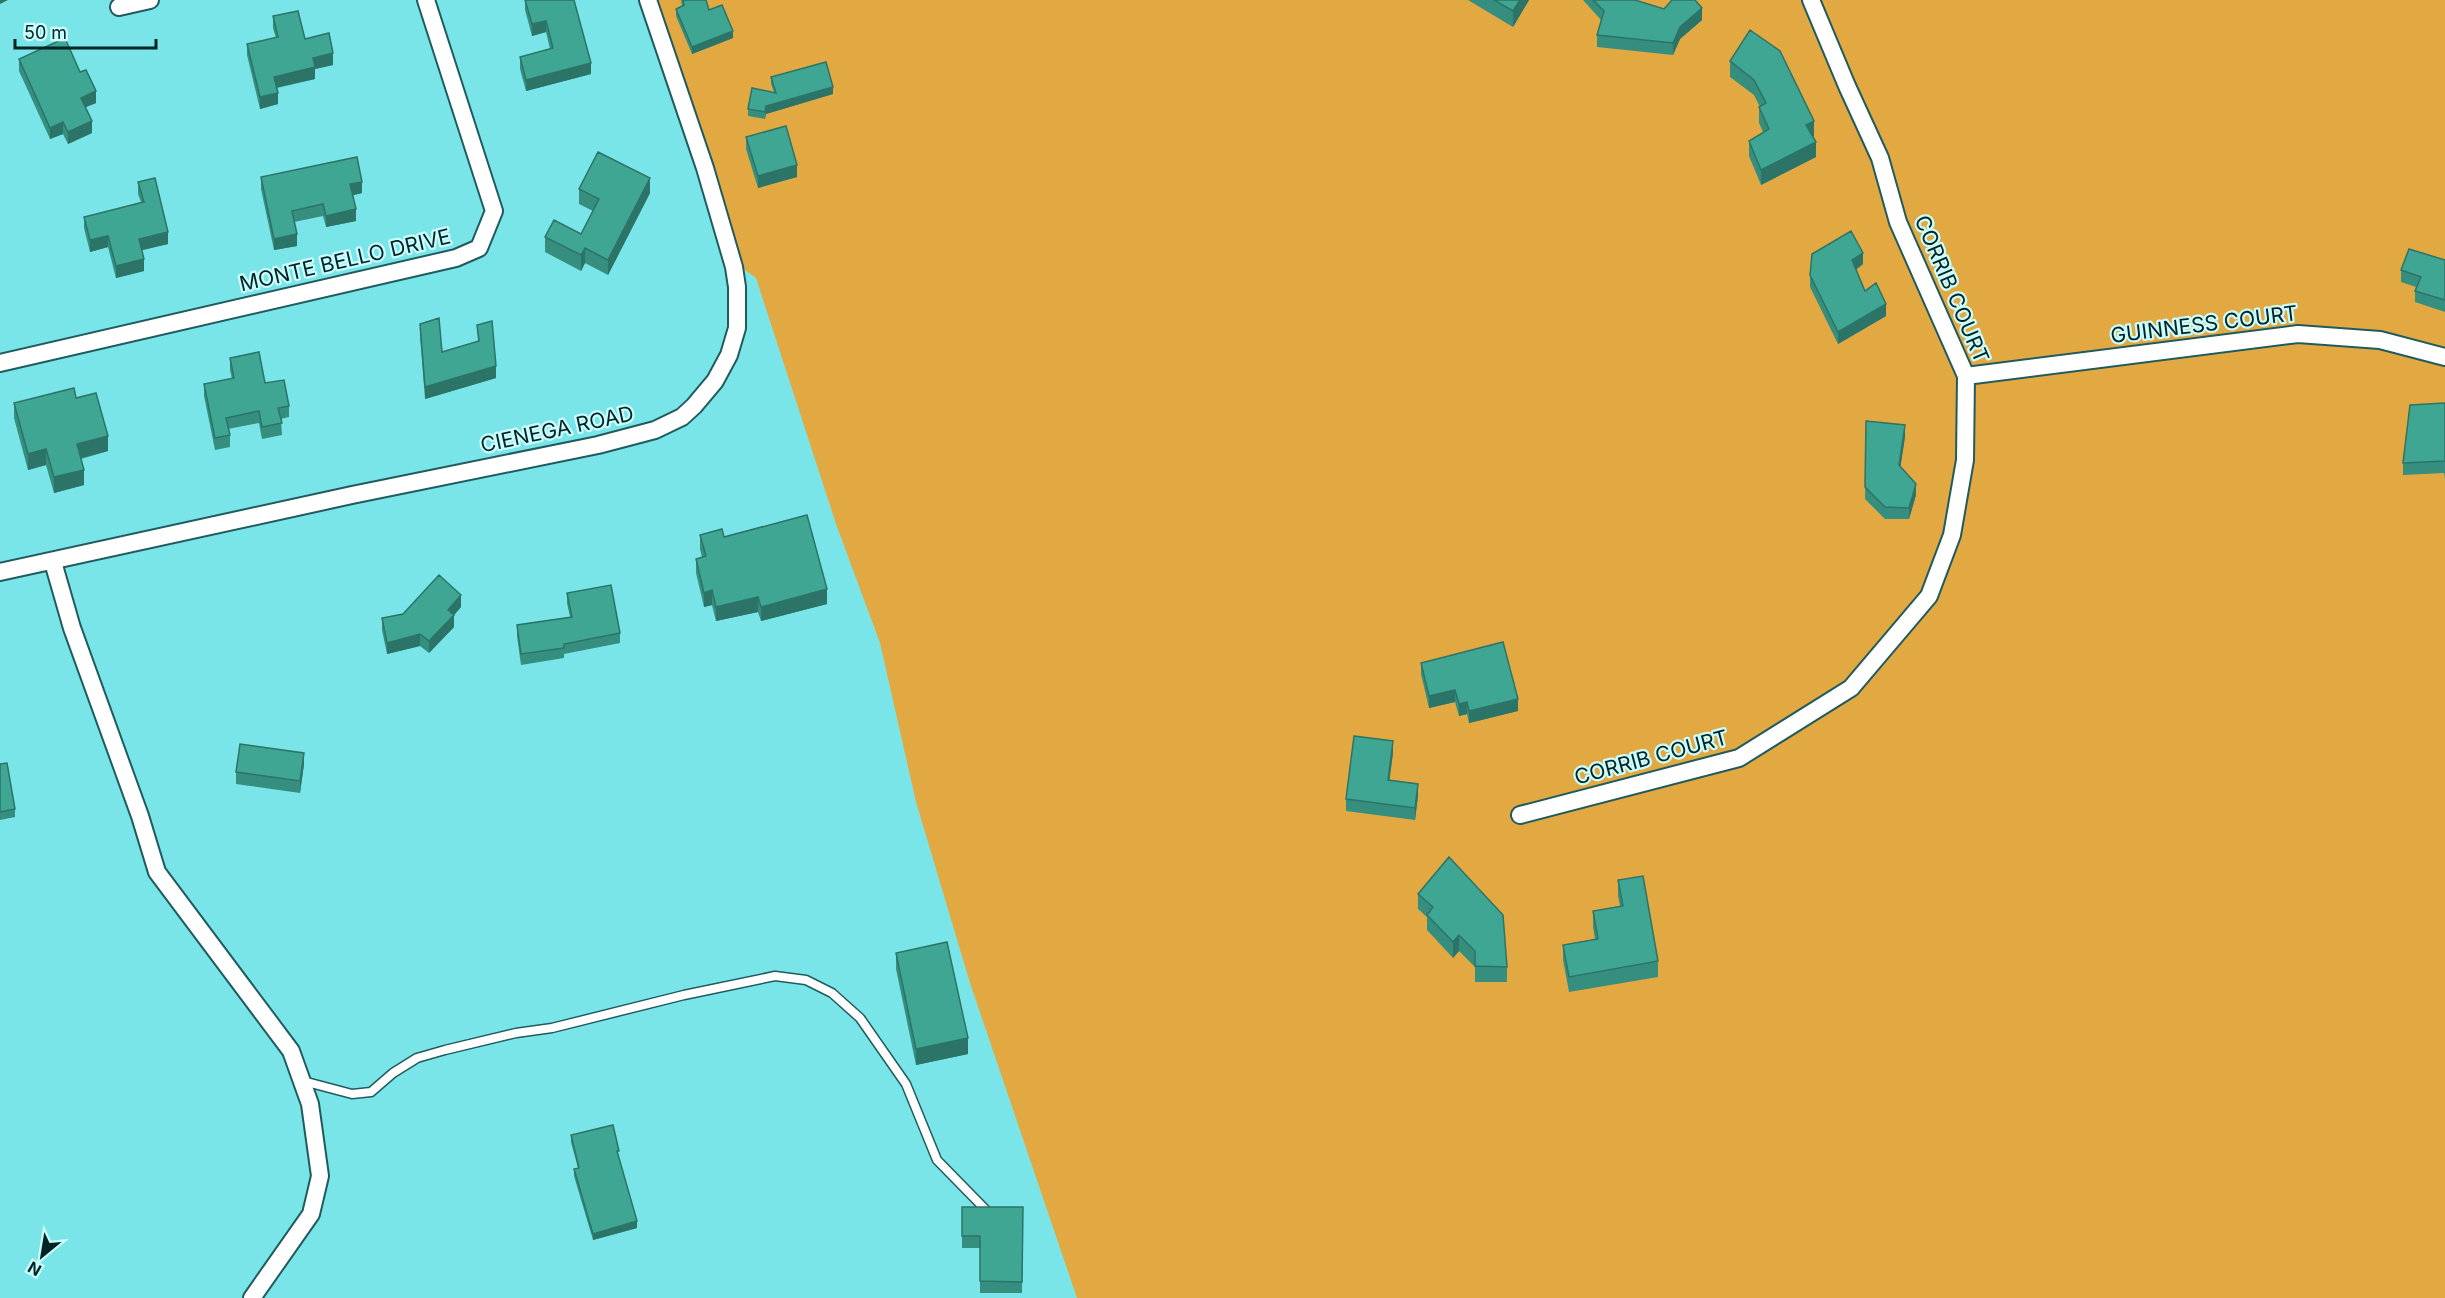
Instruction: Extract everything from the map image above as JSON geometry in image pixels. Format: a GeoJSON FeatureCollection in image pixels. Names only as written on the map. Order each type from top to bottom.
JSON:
{"type":"FeatureCollection","features":[{"type":"Feature","properties":{"kind":"street"},"geometry":{"type":"LineString","coordinates":[[119,7],[150,0]]}},
{"type":"Feature","properties":{"kind":"street","name":"MONTE BELLO DRIVE"},"geometry":{"type":"LineString","coordinates":[[0,363],[456,258],[479,248],[494,211],[426,0]]}},
{"type":"Feature","properties":{"kind":"street","name":"CIENEGA ROAD"},"geometry":{"type":"LineString","coordinates":[[0,572],[352,495],[619,440],[655,430],[682,417],[715,381],[729,355],[736,328],[737,287],[734,267],[705,168],[648,0]]}},
{"type":"Feature","properties":{"kind":"street","name":"CORRIB COURT"},"geometry":{"type":"LineString","coordinates":[[1521,815],[1739,758],[1851,688],[1929,596],[1948,545],[1965,460],[1966,376],[1898,222],[1880,158],[1811,0]]}},
{"type":"Feature","properties":{"kind":"street","name":"GUINNESS COURT"},"geometry":{"type":"LineString","coordinates":[[1966,376],[2298,334],[2380,340],[2445,357]]}},
{"type":"Feature","properties":{"kind":"street"},"geometry":{"type":"LineString","coordinates":[[53,562],[72,628],[141,816],[157,872],[291,1051],[310,1104],[320,1176],[311,1214],[252,1298]]}},
{"type":"Feature","properties":{"kind":"lane"},"geometry":{"type":"LineString","coordinates":[[302,1081],[352,1094],[371,1092],[393,1073],[417,1058],[445,1050],[516,1033],[552,1028],[684,995],[775,976],[806,980],[832,993],[860,1018],[906,1084],[937,1160],[986,1210]]}},
{"type":"Feature","properties":{"kind":"shaded area"},"geometry":{"type":"Polygon","coordinates":[[[650,0],[2445,0],[2445,1298],[1077,1298],[970,983],[916,802],[880,643],[836,524],[756,278],[724,255],[650,0]]]}},
{"type":"Feature","properties":{"kind":"building"},"geometry":{"type":"Polygon","coordinates":[[[525,0],[574,0],[591,63],[526,80],[520,57],[553,48],[546,21],[532,24],[525,0]]]}},
{"type":"Feature","properties":{"kind":"building"},"geometry":{"type":"Polygon","coordinates":[[[683,0],[706,0],[709,10],[722,5],[733,31],[692,47],[676,9],[684,5],[683,0]]]}},
{"type":"Feature","properties":{"kind":"building"},"geometry":{"type":"Polygon","coordinates":[[[1494,0],[1520,0],[1513,11],[1494,0]]]}},
{"type":"Feature","properties":{"kind":"building"},"geometry":{"type":"Polygon","coordinates":[[[1593,0],[1635,0],[1664,9],[1672,0],[1695,0],[1702,8],[1680,27],[1673,43],[1597,35],[1604,11],[1593,0]]]}},
{"type":"Feature","properties":{"kind":"building"},"geometry":{"type":"Polygon","coordinates":[[[298,11],[305,39],[329,33],[333,53],[313,58],[315,67],[274,77],[278,93],[260,97],[247,44],[278,37],[273,16],[298,11]]]}},
{"type":"Feature","properties":{"kind":"building"},"geometry":{"type":"Polygon","coordinates":[[[1750,30],[1780,51],[1814,121],[1806,125],[1816,142],[1761,170],[1749,141],[1769,129],[1759,107],[1766,103],[1754,80],[1730,61],[1750,30]]]}},
{"type":"Feature","properties":{"kind":"building"},"geometry":{"type":"Polygon","coordinates":[[[65,38],[80,72],[86,70],[96,91],[81,98],[92,121],[68,132],[63,122],[50,128],[19,59],[65,38]]]}},
{"type":"Feature","properties":{"kind":"building"},"geometry":{"type":"Polygon","coordinates":[[[826,62],[833,87],[766,106],[765,112],[748,109],[752,88],[776,93],[771,77],[826,62]]]}},
{"type":"Feature","properties":{"kind":"building"},"geometry":{"type":"Polygon","coordinates":[[[786,126],[797,165],[758,176],[746,137],[786,126]]]}},
{"type":"Feature","properties":{"kind":"building"},"geometry":{"type":"Polygon","coordinates":[[[598,152],[650,178],[608,260],[585,248],[581,255],[545,237],[554,220],[581,234],[599,199],[579,189],[598,152]]]}},
{"type":"Feature","properties":{"kind":"building"},"geometry":{"type":"Polygon","coordinates":[[[357,157],[362,182],[350,184],[356,209],[326,216],[323,204],[292,211],[297,234],[274,239],[261,177],[357,157]]]}},
{"type":"Feature","properties":{"kind":"building"},"geometry":{"type":"Polygon","coordinates":[[[155,178],[168,232],[139,239],[144,259],[116,266],[108,236],[90,240],[84,217],[144,202],[138,182],[155,178]]]}},
{"type":"Feature","properties":{"kind":"building"},"geometry":{"type":"Polygon","coordinates":[[[1851,231],[1863,253],[1852,260],[1865,291],[1876,283],[1886,304],[1838,332],[1810,275],[1812,254],[1851,231]]]}},
{"type":"Feature","properties":{"kind":"building"},"geometry":{"type":"Polygon","coordinates":[[[2409,249],[2445,260],[2445,300],[2415,291],[2421,277],[2401,270],[2409,249]]]}},
{"type":"Feature","properties":{"kind":"building"},"geometry":{"type":"Polygon","coordinates":[[[439,318],[442,352],[479,341],[477,325],[492,321],[496,366],[425,387],[420,324],[439,318]]]}},
{"type":"Feature","properties":{"kind":"building"},"geometry":{"type":"Polygon","coordinates":[[[259,352],[265,383],[284,380],[289,406],[278,408],[282,423],[262,427],[259,411],[226,418],[230,435],[215,438],[204,384],[234,378],[230,358],[259,352]]]}},
{"type":"Feature","properties":{"kind":"building"},"geometry":{"type":"Polygon","coordinates":[[[74,388],[76,398],[96,393],[108,436],[77,444],[84,470],[54,477],[46,449],[28,454],[14,403],[74,388]]]}},
{"type":"Feature","properties":{"kind":"building"},"geometry":{"type":"Polygon","coordinates":[[[2445,403],[2445,461],[2403,463],[2410,405],[2445,403]]]}},
{"type":"Feature","properties":{"kind":"building"},"geometry":{"type":"Polygon","coordinates":[[[1866,421],[1905,425],[1899,465],[1916,484],[1909,508],[1885,507],[1865,487],[1866,421]]]}},
{"type":"Feature","properties":{"kind":"building"},"geometry":{"type":"Polygon","coordinates":[[[807,515],[827,589],[761,607],[758,597],[716,607],[712,590],[704,593],[696,559],[706,556],[700,535],[722,529],[724,537],[807,515]]]}},
{"type":"Feature","properties":{"kind":"building"},"geometry":{"type":"Polygon","coordinates":[[[439,575],[461,595],[448,610],[454,615],[429,641],[420,634],[387,643],[382,618],[403,614],[439,575]]]}},
{"type":"Feature","properties":{"kind":"building"},"geometry":{"type":"Polygon","coordinates":[[[611,585],[620,633],[564,644],[564,648],[521,654],[517,625],[572,617],[567,593],[611,585]]]}},
{"type":"Feature","properties":{"kind":"building"},"geometry":{"type":"Polygon","coordinates":[[[1503,642],[1518,699],[1469,711],[1467,702],[1459,704],[1455,690],[1429,696],[1421,663],[1503,642]]]}},
{"type":"Feature","properties":{"kind":"building"},"geometry":{"type":"Polygon","coordinates":[[[1354,736],[1393,741],[1388,780],[1418,784],[1415,808],[1346,799],[1354,736]]]}},
{"type":"Feature","properties":{"kind":"building"},"geometry":{"type":"Polygon","coordinates":[[[240,744],[304,753],[300,781],[236,772],[240,744]]]}},
{"type":"Feature","properties":{"kind":"building"},"geometry":{"type":"Polygon","coordinates":[[[7,763],[15,809],[0,812],[0,764],[7,763]]]}},
{"type":"Feature","properties":{"kind":"building"},"geometry":{"type":"Polygon","coordinates":[[[1449,857],[1503,915],[1507,967],[1475,966],[1475,951],[1459,935],[1453,942],[1427,915],[1433,907],[1418,894],[1449,857]]]}},
{"type":"Feature","properties":{"kind":"building"},"geometry":{"type":"Polygon","coordinates":[[[1643,876],[1658,961],[1569,977],[1563,945],[1598,939],[1593,911],[1623,906],[1618,880],[1643,876]]]}},
{"type":"Feature","properties":{"kind":"building"},"geometry":{"type":"Polygon","coordinates":[[[947,942],[968,1038],[916,1049],[896,953],[947,942]]]}},
{"type":"Feature","properties":{"kind":"building"},"geometry":{"type":"Polygon","coordinates":[[[613,1125],[619,1151],[617,1151],[637,1221],[593,1234],[574,1169],[579,1168],[571,1135],[613,1125]]]}},
{"type":"Feature","properties":{"kind":"building"},"geometry":{"type":"Polygon","coordinates":[[[962,1207],[1023,1207],[1022,1282],[980,1281],[980,1236],[962,1236],[962,1207]]]}}]}
